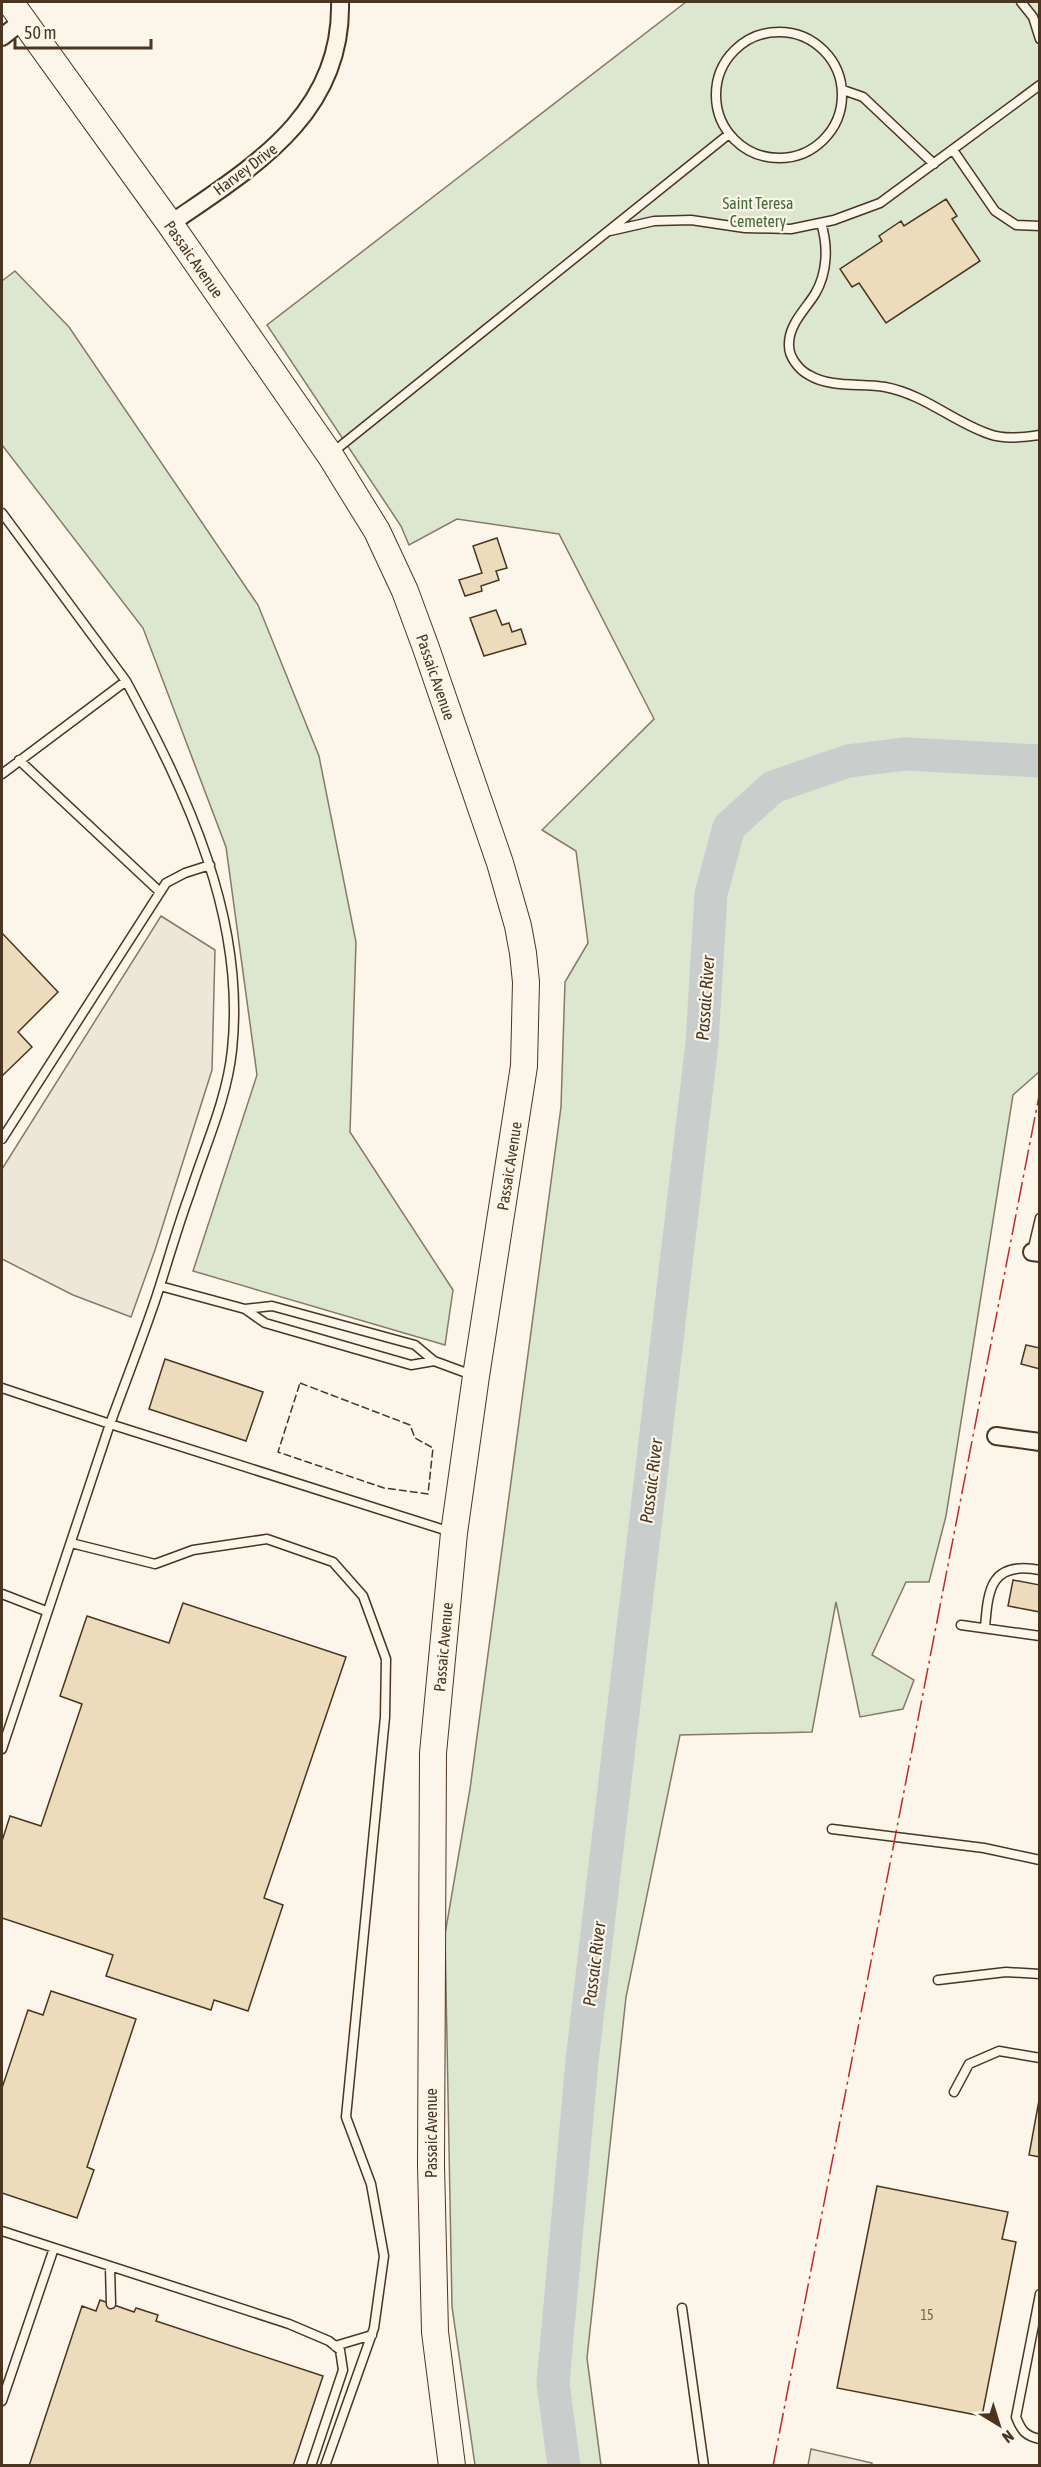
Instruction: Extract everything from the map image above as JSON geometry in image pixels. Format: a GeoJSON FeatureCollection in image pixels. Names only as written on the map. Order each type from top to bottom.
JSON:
{"type":"FeatureCollection","features":[{"type":"Feature","properties":{"kind":"main road","name":"Passaic Avenue"},"geometry":{"type":"LineString","coordinates":[[18,10],[330,455],[377,531],[405,591],[500,863],[518,926],[523,953],[526,991],[524,1066],[454,1533],[433,1763],[431,2117],[435,2332],[452,2466]]}},
{"type":"Feature","properties":{"kind":"street","name":"Harvey Drive"},"geometry":{"type":"LineString","coordinates":[[170,224],[255,165],[283,141],[304,115],[330,64],[339,27],[340,2]]}},
{"type":"Feature","properties":{"kind":"street"},"geometry":{"type":"LineString","coordinates":[[2,38],[18,10]]}},
{"type":"Feature","properties":{"kind":"street"},"geometry":{"type":"LineString","coordinates":[[996,1436],[1040,1442]]}},
{"type":"Feature","properties":{"kind":"lane"},"geometry":{"type":"LineString","coordinates":[[1021,2],[1033,17],[1040,39]]}},
{"type":"Feature","properties":{"kind":"lane"},"geometry":{"type":"LineString","coordinates":[[768,33],[789,33],[809,39],[826,52],[838,70],[843,90],[841,110],[833,129],[820,144],[802,155],[782,159],[762,157],[743,148],[729,134],[719,115],[716,94],[720,73],[731,54],[747,41],[768,33]]}},
{"type":"Feature","properties":{"kind":"lane"},"geometry":{"type":"LineString","coordinates":[[607,232],[654,221],[692,220],[745,228],[791,230],[821,223],[880,203],[1040,85]]}},
{"type":"Feature","properties":{"kind":"lane"},"geometry":{"type":"LineString","coordinates":[[843,90],[863,97],[934,164]]}},
{"type":"Feature","properties":{"kind":"lane"},"geometry":{"type":"LineString","coordinates":[[330,455],[729,134]]}},
{"type":"Feature","properties":{"kind":"lane"},"geometry":{"type":"LineString","coordinates":[[953,150],[995,211],[1016,225],[1040,226]]}},
{"type":"Feature","properties":{"kind":"lane"},"geometry":{"type":"LineString","coordinates":[[821,223],[827,242],[824,270],[816,292],[793,325],[789,347],[795,364],[809,376],[830,382],[886,387],[914,395],[989,434],[1011,438],[1040,435]]}},
{"type":"Feature","properties":{"kind":"lane"},"geometry":{"type":"LineString","coordinates":[[2,513],[126,681],[153,731],[184,796],[210,865],[224,919],[233,992],[232,1050],[222,1097],[160,1286],[46,1611],[2,1749]]}},
{"type":"Feature","properties":{"kind":"lane"},"geometry":{"type":"LineString","coordinates":[[2,774],[126,681]]}},
{"type":"Feature","properties":{"kind":"lane"},"geometry":{"type":"LineString","coordinates":[[19,760],[160,892]]}},
{"type":"Feature","properties":{"kind":"lane"},"geometry":{"type":"LineString","coordinates":[[2,1139],[166,883],[184,873],[210,865]]}},
{"type":"Feature","properties":{"kind":"lane"},"geometry":{"type":"LineString","coordinates":[[1036,1252],[1040,1218]]}},
{"type":"Feature","properties":{"kind":"lane"},"geometry":{"type":"LineString","coordinates":[[160,1286],[245,1309],[265,1323],[411,1365],[434,1361]]}},
{"type":"Feature","properties":{"kind":"lane"},"geometry":{"type":"LineString","coordinates":[[245,1309],[272,1306],[415,1345],[434,1361],[476,1376]]}},
{"type":"Feature","properties":{"kind":"lane"},"geometry":{"type":"LineString","coordinates":[[2,1388],[454,1533]]}},
{"type":"Feature","properties":{"kind":"lane"},"geometry":{"type":"LineString","coordinates":[[71,1544],[155,1564],[193,1550],[267,1539],[333,1562],[363,1596],[386,1659],[385,1717],[346,2117],[371,2184],[384,2256],[372,2335],[325,2466]]}},
{"type":"Feature","properties":{"kind":"lane"},"geometry":{"type":"LineString","coordinates":[[985,1628],[987,1598],[996,1580],[1006,1570],[1022,1567],[1040,1570]]}},
{"type":"Feature","properties":{"kind":"lane"},"geometry":{"type":"LineString","coordinates":[[2,1594],[46,1611]]}},
{"type":"Feature","properties":{"kind":"lane"},"geometry":{"type":"LineString","coordinates":[[961,1624],[1040,1636]]}},
{"type":"Feature","properties":{"kind":"lane"},"geometry":{"type":"LineString","coordinates":[[832,1829],[984,1848],[1040,1860]]}},
{"type":"Feature","properties":{"kind":"lane"},"geometry":{"type":"LineString","coordinates":[[938,1980],[1006,1972],[1040,1974]]}},
{"type":"Feature","properties":{"kind":"lane"},"geometry":{"type":"LineString","coordinates":[[954,2092],[969,2064],[999,2050],[1040,2058]]}},
{"type":"Feature","properties":{"kind":"lane"},"geometry":{"type":"LineString","coordinates":[[2,2231],[289,2325],[329,2341],[340,2350],[343,2370],[311,2466]]}},
{"type":"Feature","properties":{"kind":"lane"},"geometry":{"type":"LineString","coordinates":[[2,2401],[54,2248]]}},
{"type":"Feature","properties":{"kind":"lane"},"geometry":{"type":"LineString","coordinates":[[110,2267],[111,2304]]}},
{"type":"Feature","properties":{"kind":"lane"},"geometry":{"type":"LineString","coordinates":[[1040,2294],[1016,2417],[1020,2430],[1030,2437],[1040,2439]]}},
{"type":"Feature","properties":{"kind":"lane"},"geometry":{"type":"LineString","coordinates":[[682,2308],[704,2466]]}},
{"type":"Feature","properties":{"kind":"lane"},"geometry":{"type":"LineString","coordinates":[[335,2346],[372,2335]]}},
{"type":"Feature","properties":{"kind":"green space","name":"Saint Teresa Cemetery"},"geometry":{"type":"Polygon","coordinates":[[[686,2],[1039,2],[1039,1072],[1013,1095],[946,1516],[929,1582],[906,1582],[872,1655],[914,1680],[903,1709],[860,1717],[836,1602],[812,1732],[680,1735],[626,1997],[587,2358],[601,2465],[475,2465],[452,2307],[445,1934],[470,1789],[561,1107],[565,982],[588,943],[576,851],[542,830],[654,719],[559,534],[457,519],[409,545],[401,526],[267,325],[686,2]]]}},
{"type":"Feature","properties":{"kind":"green space"},"geometry":{"type":"Polygon","coordinates":[[[15,271],[69,327],[258,605],[319,756],[356,942],[350,1132],[453,1290],[445,1345],[193,1271],[257,1075],[226,847],[143,628],[2,445],[2,281],[15,271]]]}},
{"type":"Feature","properties":{"kind":"shaded area"},"geometry":{"type":"Polygon","coordinates":[[[161,916],[215,950],[212,1070],[155,1250],[131,1317],[73,1295],[2,1259],[2,1169],[161,916]]]}},
{"type":"Feature","properties":{"kind":"shaded area"},"geometry":{"type":"Polygon","coordinates":[[[811,2449],[872,2463],[871,2466],[808,2465],[811,2449]]]}},
{"type":"Feature","properties":{"kind":"building"},"geometry":{"type":"Polygon","coordinates":[[[946,199],[957,216],[952,219],[980,261],[886,323],[859,283],[852,287],[840,269],[882,241],[879,236],[901,221],[904,226],[946,199]]]}},
{"type":"Feature","properties":{"kind":"building"},"geometry":{"type":"Polygon","coordinates":[[[497,538],[507,568],[496,571],[499,580],[481,586],[482,591],[465,596],[459,580],[482,573],[473,546],[497,538]]]}},
{"type":"Feature","properties":{"kind":"building"},"geometry":{"type":"Polygon","coordinates":[[[496,610],[502,625],[509,623],[512,632],[521,629],[526,644],[484,656],[470,618],[496,610]]]}},
{"type":"Feature","properties":{"kind":"building"},"geometry":{"type":"Polygon","coordinates":[[[2,933],[58,992],[18,1032],[32,1047],[2,1076],[2,933]]]}},
{"type":"Feature","properties":{"kind":"building"},"geometry":{"type":"Polygon","coordinates":[[[1026,1345],[1040,1348],[1040,1369],[1021,1364],[1026,1345]]]}},
{"type":"Feature","properties":{"kind":"building"},"geometry":{"type":"Polygon","coordinates":[[[165,1359],[263,1392],[246,1441],[149,1409],[165,1359]]]}},
{"type":"Feature","properties":{"kind":"building"},"geometry":{"type":"Polygon","coordinates":[[[1013,1580],[1040,1585],[1040,1612],[1008,1606],[1013,1580]]]}},
{"type":"Feature","properties":{"kind":"building"},"geometry":{"type":"Polygon","coordinates":[[[183,1603],[346,1657],[264,1898],[283,1905],[248,2011],[214,2000],[211,2010],[106,1976],[113,1955],[2,1918],[2,1841],[10,1816],[41,1826],[82,1704],[60,1696],[87,1616],[169,1643],[183,1603]]]}},
{"type":"Feature","properties":{"kind":"building"},"geometry":{"type":"Polygon","coordinates":[[[51,1991],[136,2019],[87,2167],[94,2170],[77,2218],[2,2193],[2,2088],[28,2010],[43,2015],[51,1991]]]}},
{"type":"Feature","properties":{"kind":"building"},"geometry":{"type":"Polygon","coordinates":[[[1040,2095],[1040,2157],[1029,2155],[1040,2095]]]}},
{"type":"Feature","properties":{"kind":"building"},"geometry":{"type":"Polygon","coordinates":[[[877,2186],[1008,2212],[1002,2239],[1016,2242],[982,2416],[837,2388],[877,2186]]]}},
{"type":"Feature","properties":{"kind":"building"},"geometry":{"type":"Polygon","coordinates":[[[100,2300],[134,2312],[136,2308],[158,2315],[156,2321],[323,2376],[293,2466],[29,2466],[82,2306],[96,2311],[100,2300]]]}},
{"type":"Feature","properties":{"kind":"waterway","name":"Passaic River"},"geometry":{"type":"LineString","coordinates":[[564,2466],[553,2383],[582,2061],[702,1043],[711,894],[729,827],[773,787],[848,761],[905,754],[1040,761]]}},
{"type":"Feature","properties":{"kind":"fence"},"geometry":{"type":"LineString","coordinates":[[300,1383],[410,1425],[415,1438],[433,1448],[428,1494],[384,1488],[278,1452],[300,1383]]}},
{"type":"Feature","properties":{"kind":"power"},"geometry":{"type":"LineString","coordinates":[[773,2466],[1040,1091]]}}]}
